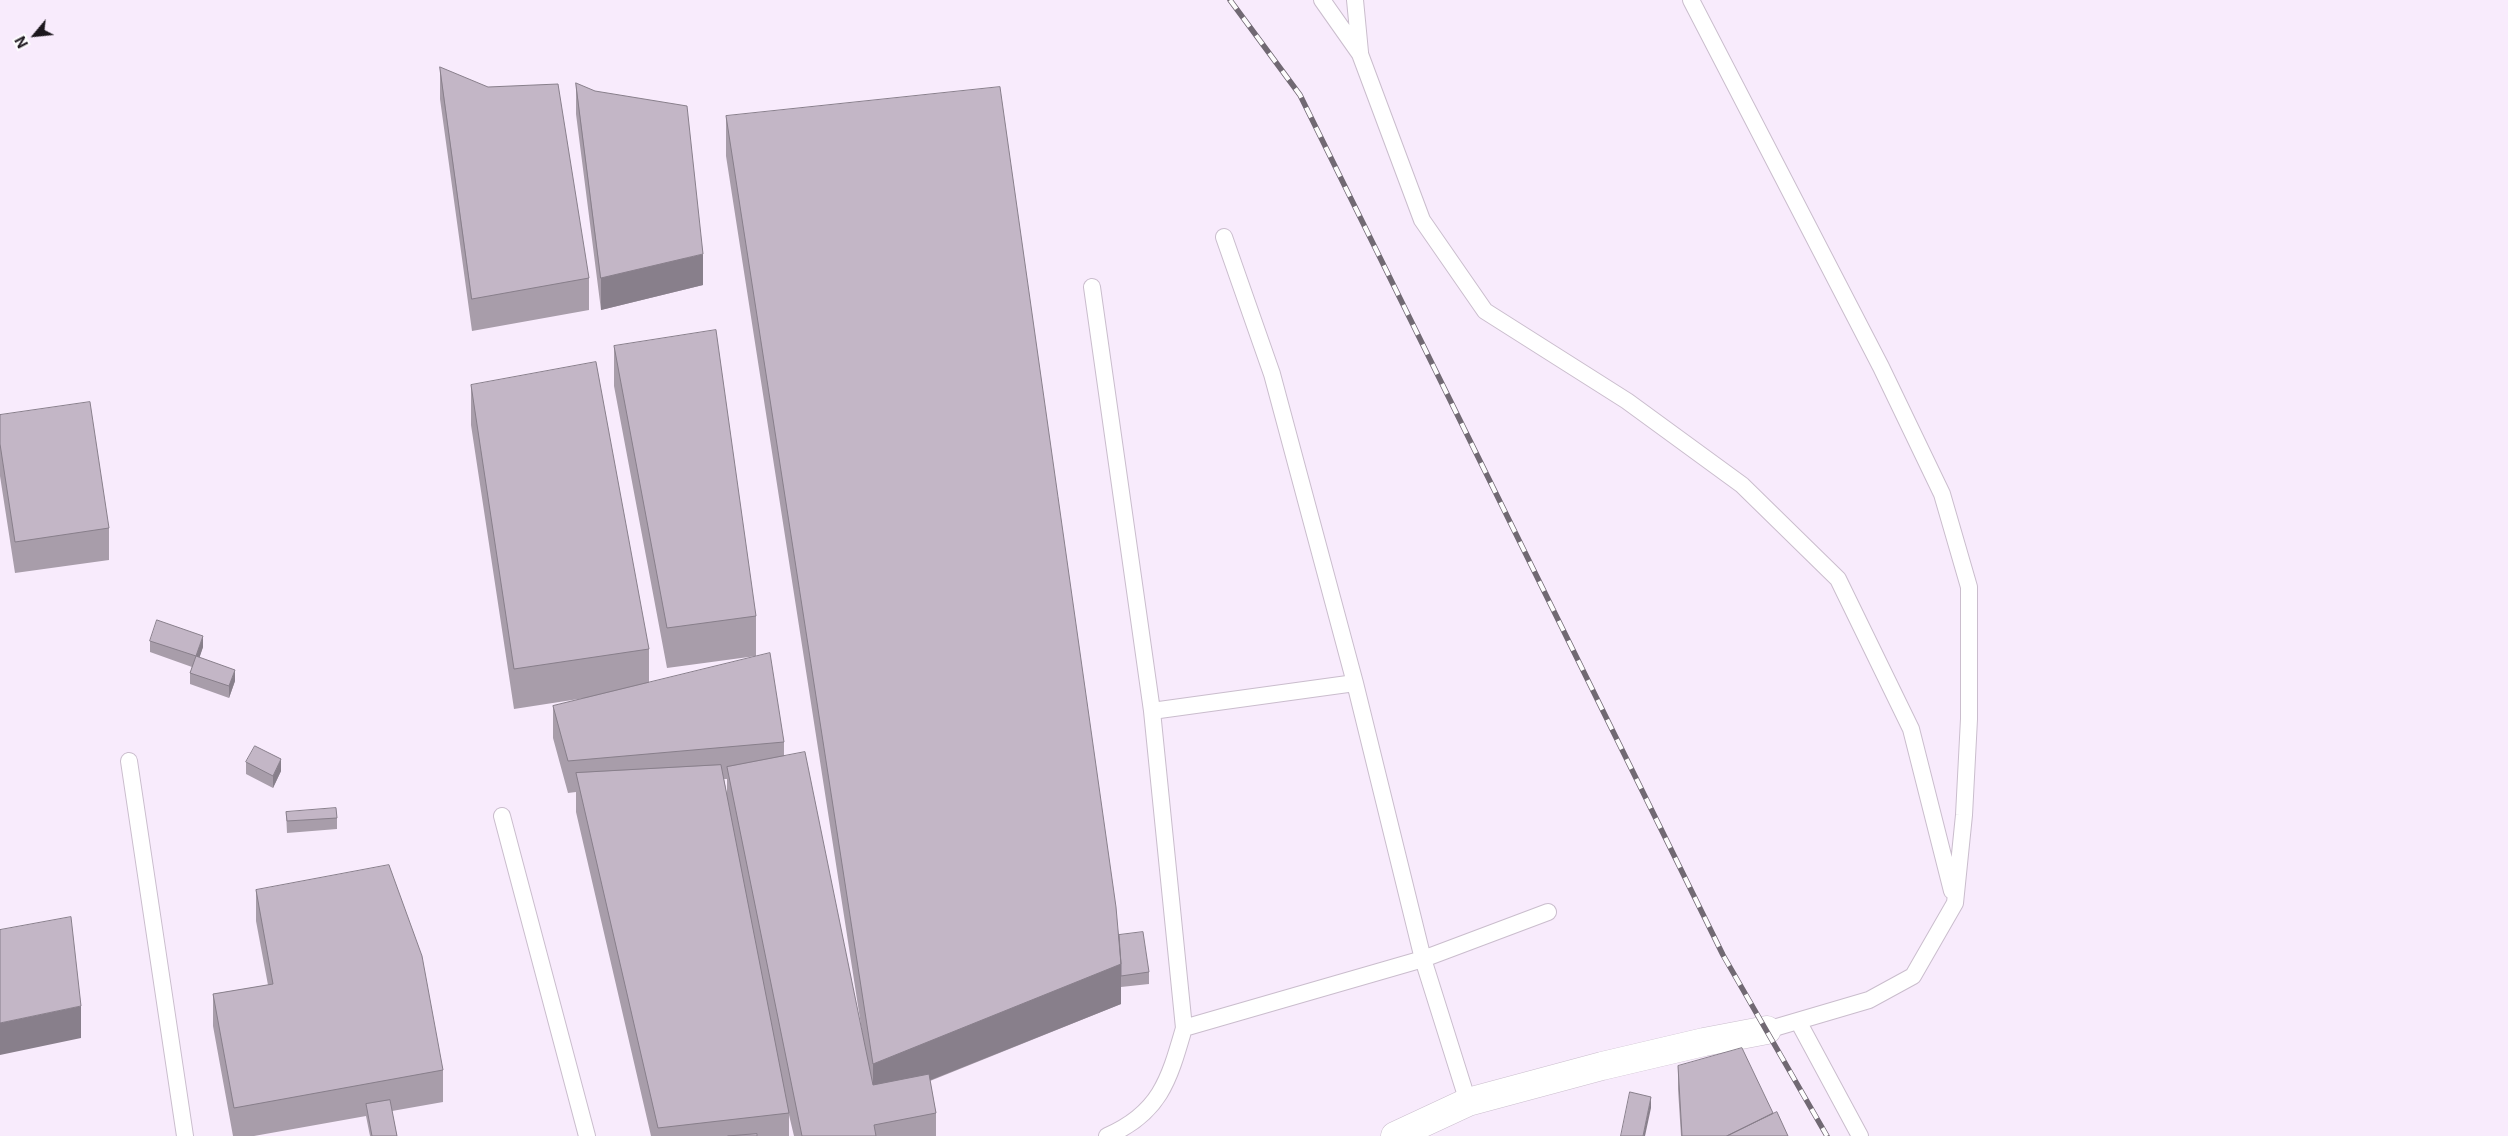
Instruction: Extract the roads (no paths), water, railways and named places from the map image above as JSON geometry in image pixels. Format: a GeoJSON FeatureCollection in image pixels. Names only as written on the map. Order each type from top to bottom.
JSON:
{"type":"FeatureCollection","features":[{"type":"Feature","properties":{"kind":"street"},"geometry":{"type":"LineString","coordinates":[[1395,1136],[1468,1102],[1602,1066],[1767,1030]]}},
{"type":"Feature","properties":{"kind":"lane"},"geometry":{"type":"LineString","coordinates":[[1322,0],[1360,54],[1422,220],[1485,311],[1627,401],[1742,485],[1838,579],[1911,730],[1955,903]]}},
{"type":"Feature","properties":{"kind":"lane"},"geometry":{"type":"LineString","coordinates":[[1355,0],[1360,54]]}},
{"type":"Feature","properties":{"kind":"lane"},"geometry":{"type":"LineString","coordinates":[[1691,0],[1881,367],[1942,494],[1969,588],[1969,719],[1964,815],[1955,903],[1913,976],[1869,1000],[1767,1030]]}},
{"type":"Feature","properties":{"kind":"lane"},"geometry":{"type":"LineString","coordinates":[[1224,237],[1272,374],[1355,683],[1423,959],[1468,1102]]}},
{"type":"Feature","properties":{"kind":"lane"},"geometry":{"type":"LineString","coordinates":[[1092,287],[1152,711],[1184,1028],[1171,1072],[1150,1108],[1127,1128],[1108,1136]]}},
{"type":"Feature","properties":{"kind":"lane"},"geometry":{"type":"LineString","coordinates":[[1152,711],[1355,683]]}},
{"type":"Feature","properties":{"kind":"lane"},"geometry":{"type":"LineString","coordinates":[[129,761],[185,1136]]}},
{"type":"Feature","properties":{"kind":"lane"},"geometry":{"type":"LineString","coordinates":[[502,816],[587,1136]]}},
{"type":"Feature","properties":{"kind":"lane"},"geometry":{"type":"LineString","coordinates":[[1184,1028],[1423,959],[1548,912]]}},
{"type":"Feature","properties":{"kind":"lane"},"geometry":{"type":"LineString","coordinates":[[1798,1022],[1860,1136]]}},
{"type":"Feature","properties":{"kind":"railway"},"geometry":{"type":"LineString","coordinates":[[1230,0],[1300,95],[1723,955],[1827,1136]]}}]}
